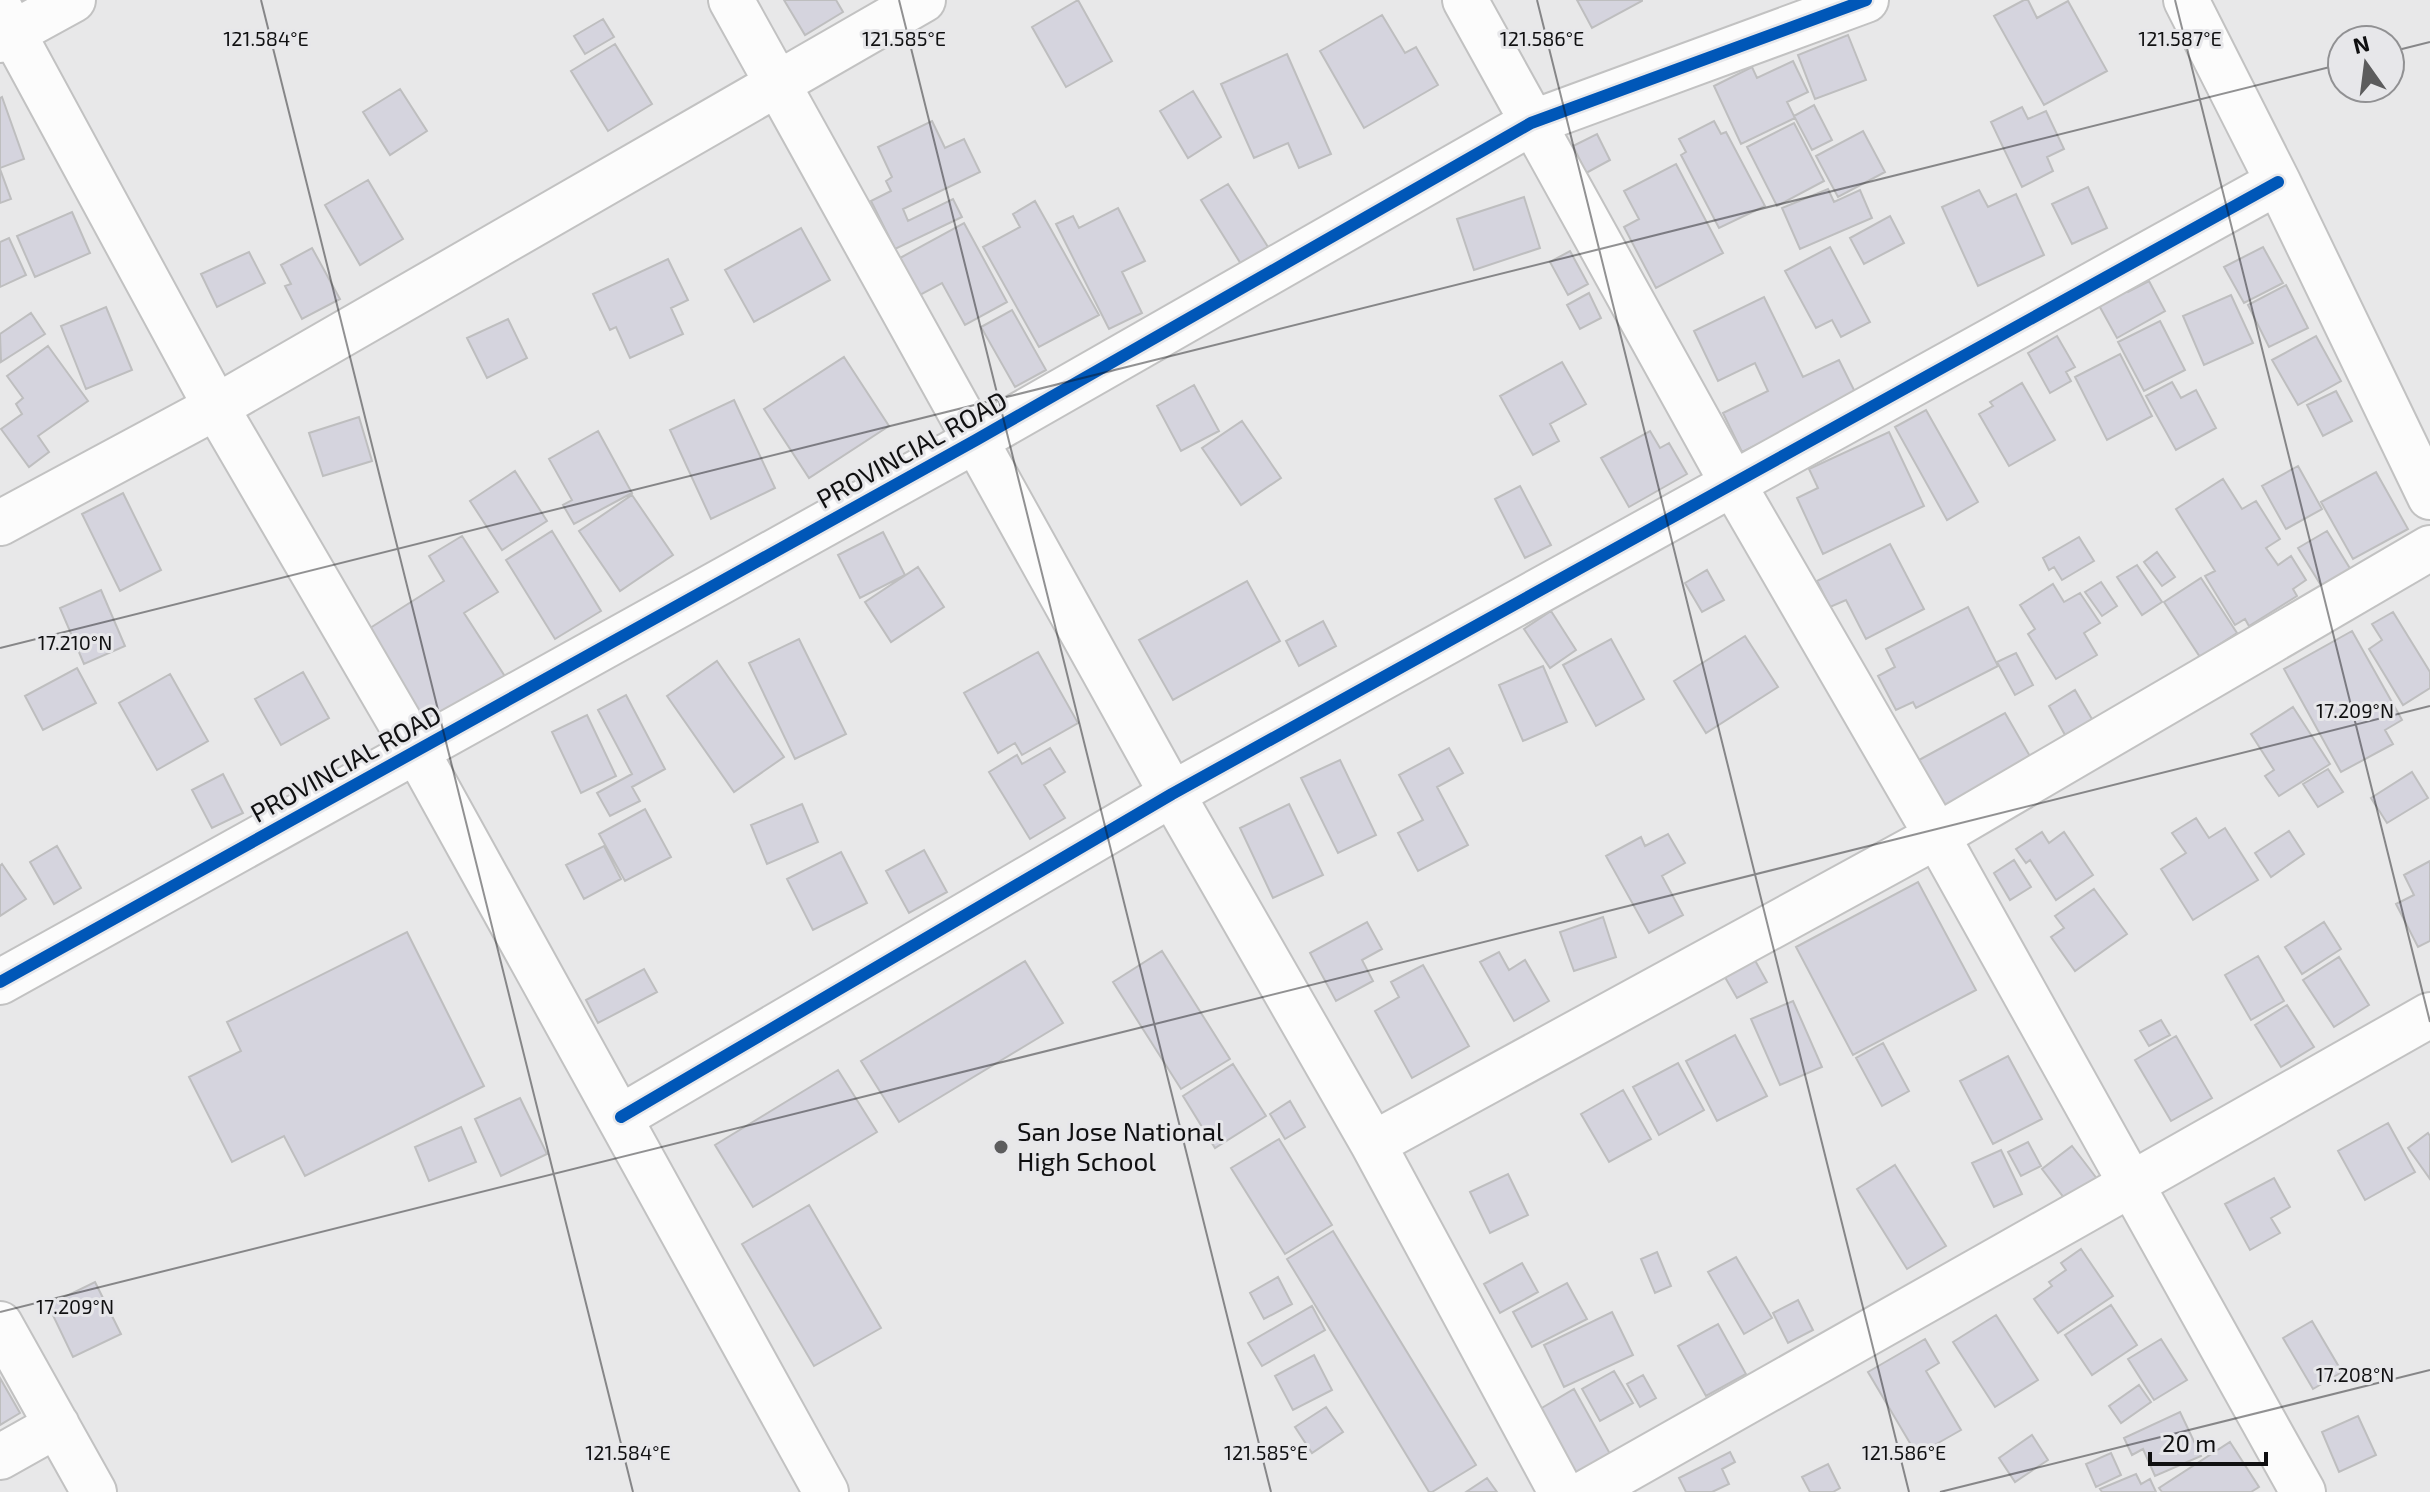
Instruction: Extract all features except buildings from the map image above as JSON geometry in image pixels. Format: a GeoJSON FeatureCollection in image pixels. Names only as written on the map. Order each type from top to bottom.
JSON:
{"type":"FeatureCollection","features":[{"type":"Feature","properties":{"kind":"street"},"geometry":{"type":"LineString","coordinates":[[73,0],[5,27],[216,407],[416,750],[826,1492]]}},
{"type":"Feature","properties":{"kind":"street"},"geometry":{"type":"LineString","coordinates":[[731,0],[1172,794],[1373,1144],[1561,1492]]}},
{"type":"Feature","properties":{"kind":"street"},"geometry":{"type":"LineString","coordinates":[[0,523],[216,407],[923,0]]}},
{"type":"Feature","properties":{"kind":"street"},"geometry":{"type":"LineString","coordinates":[[1465,0],[1733,484],[1937,836],[2303,1492]]}},
{"type":"Feature","properties":{"kind":"street","name":"PROVINCIAL ROAD"},"geometry":{"type":"LineString","coordinates":[[0,982],[976,440],[1531,123],[1866,0]]}},
{"type":"Feature","properties":{"kind":"street"},"geometry":{"type":"LineString","coordinates":[[2186,0],[2430,497]]}},
{"type":"Feature","properties":{"kind":"street"},"geometry":{"type":"LineString","coordinates":[[621,1117],[1172,794],[2278,182]]}},
{"type":"Feature","properties":{"kind":"street"},"geometry":{"type":"LineString","coordinates":[[1373,1144],[1937,836],[2430,548]]}},
{"type":"Feature","properties":{"kind":"street"},"geometry":{"type":"LineString","coordinates":[[1587,1492],[2430,1015]]}},
{"type":"Feature","properties":{"kind":"street"},"geometry":{"type":"LineString","coordinates":[[0,1324],[94,1492]]}},
{"type":"Feature","properties":{"kind":"street"},"geometry":{"type":"LineString","coordinates":[[0,1457],[57,1425]]}},
{"type":"Feature","properties":{"kind":"cycle path"},"geometry":{"type":"LineString","coordinates":[[0,982],[976,440],[1531,123],[1866,0]]}},
{"type":"Feature","properties":{"kind":"cycle path"},"geometry":{"type":"LineString","coordinates":[[621,1117],[1172,794],[2278,182]]}},
{"type":"Feature","properties":{"kind":"place","name":"San Jose National High School"},"geometry":{"type":"Point","coordinates":[1001,1147]}}]}
